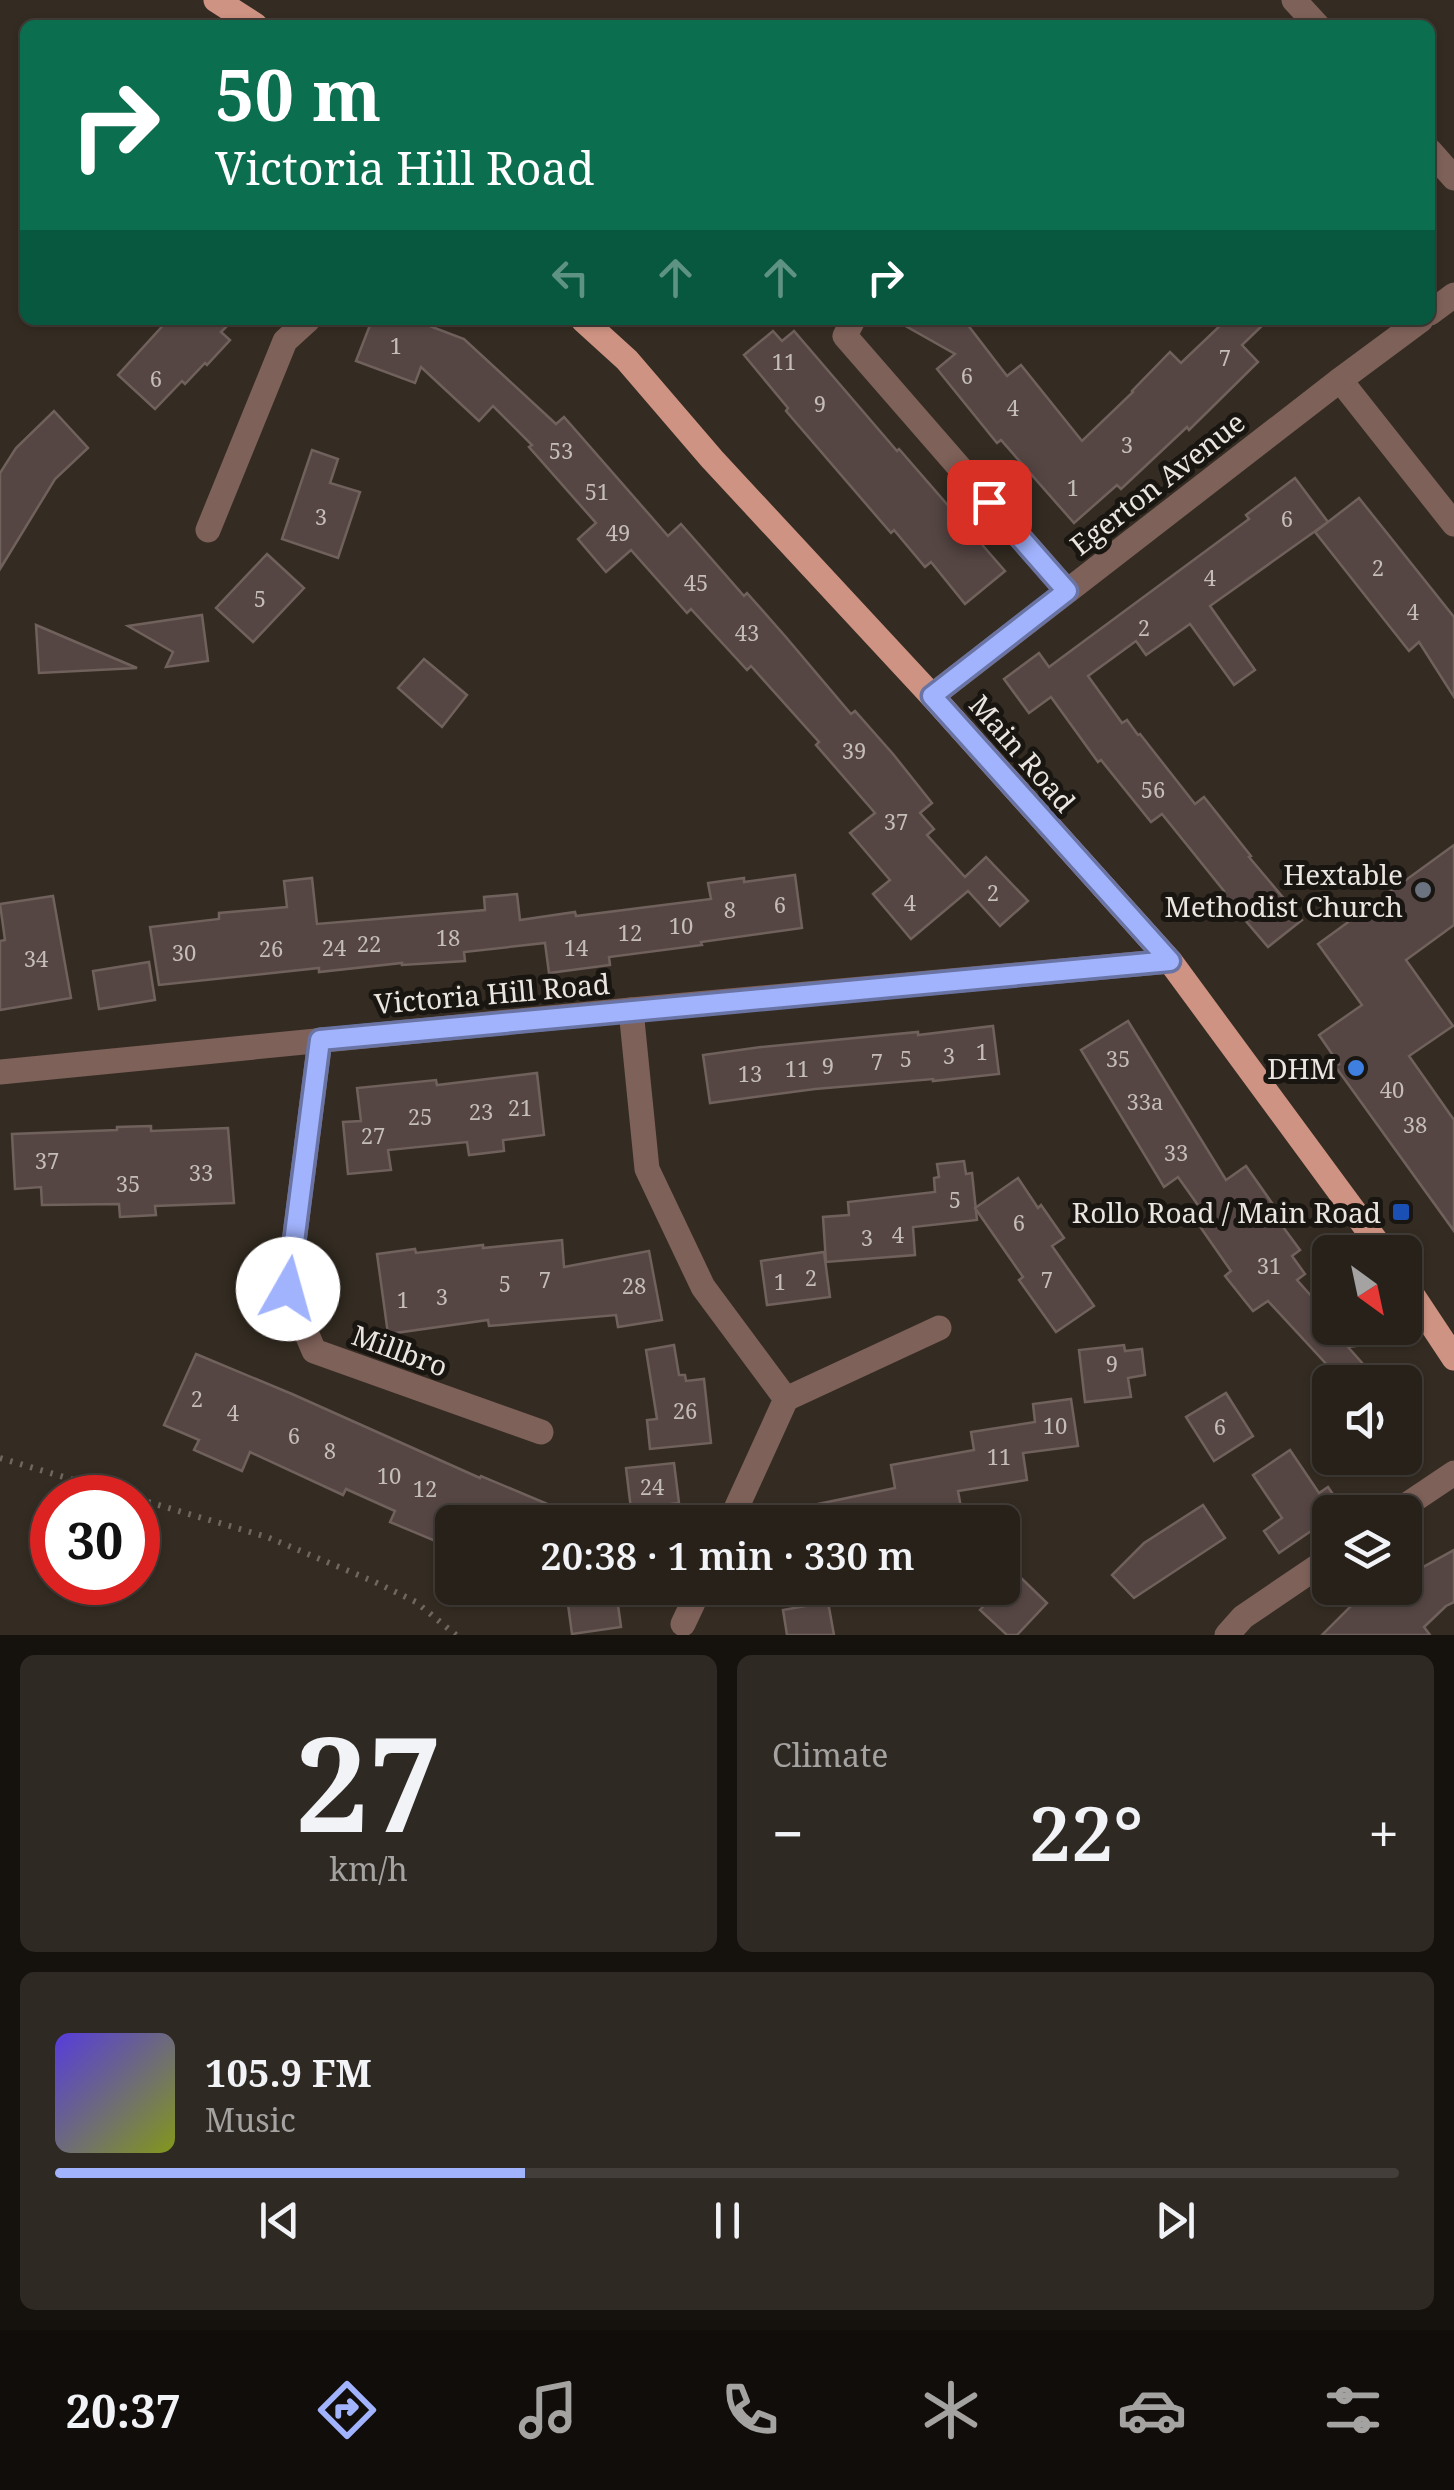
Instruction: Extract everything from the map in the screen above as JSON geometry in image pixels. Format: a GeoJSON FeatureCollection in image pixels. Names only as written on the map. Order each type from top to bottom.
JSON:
{"type":"FeatureCollection","features":[{"type":"Feature","properties":{"kind":"main road"},"geometry":{"type":"LineString","coordinates":[[216,0],[248,20]]}},
{"type":"Feature","properties":{"kind":"main road","name":"Main Road"},"geometry":{"type":"LineString","coordinates":[[588,325],[627,360],[712,459],[1170,961],[1371,1235]]}},
{"type":"Feature","properties":{"kind":"main road"},"geometry":{"type":"LineString","coordinates":[[1422,1310],[1454,1358]]}},
{"type":"Feature","properties":{"kind":"street"},"geometry":{"type":"LineString","coordinates":[[1294,0],[1312,20]]}},
{"type":"Feature","properties":{"kind":"street"},"geometry":{"type":"LineString","coordinates":[[1435,157],[1454,178]]}},
{"type":"Feature","properties":{"kind":"street"},"geometry":{"type":"LineString","coordinates":[[208,530],[285,341],[303,325]]}},
{"type":"Feature","properties":{"kind":"street"},"geometry":{"type":"LineString","coordinates":[[851,325],[845,336],[1067,591]]}},
{"type":"Feature","properties":{"kind":"street","name":"Egerton Avenue"},"geometry":{"type":"LineString","coordinates":[[932,696],[1413,325]]}},
{"type":"Feature","properties":{"kind":"street"},"geometry":{"type":"LineString","coordinates":[[1340,380],[1454,524]]}},
{"type":"Feature","properties":{"kind":"street","name":"Victoria Hill Road"},"geometry":{"type":"LineString","coordinates":[[0,1072],[1170,961]]}},
{"type":"Feature","properties":{"kind":"street"},"geometry":{"type":"LineString","coordinates":[[632,1010],[647,1169],[702,1287],[786,1400]]}},
{"type":"Feature","properties":{"kind":"street","name":"Millbro"},"geometry":{"type":"LineString","coordinates":[[320,1040],[288,1289],[314,1351],[541,1432]]}},
{"type":"Feature","properties":{"kind":"street"},"geometry":{"type":"LineString","coordinates":[[738,1505],[786,1400],[940,1328]]}},
{"type":"Feature","properties":{"kind":"street"},"geometry":{"type":"LineString","coordinates":[[1421,1495],[1454,1473]]}},
{"type":"Feature","properties":{"kind":"street"},"geometry":{"type":"LineString","coordinates":[[1227,1635],[1242,1617],[1312,1570]]}},
{"type":"Feature","properties":{"kind":"street"},"geometry":{"type":"LineString","coordinates":[[683,1624],[692,1605]]}},
{"type":"Feature","properties":{"kind":"path"},"geometry":{"type":"LineString","coordinates":[[0,1458],[58,1475]]}},
{"type":"Feature","properties":{"kind":"path"},"geometry":{"type":"LineString","coordinates":[[160,1505],[267,1537],[357,1574],[416,1602],[456,1635]]}},
{"type":"Feature","properties":{"kind":"building"},"geometry":{"type":"Polygon","coordinates":[[[163,325],[228,325],[221,332],[230,340],[155,409],[118,375],[163,325]]]}},
{"type":"Feature","properties":{"kind":"building"},"geometry":{"type":"Polygon","coordinates":[[[370,325],[427,325],[464,339],[556,424],[564,417],[668,536],[681,524],[744,596],[747,593],[851,714],[855,711],[893,754],[932,803],[920,813],[934,829],[927,835],[965,877],[986,857],[1028,901],[1000,926],[968,891],[911,939],[873,894],[890,880],[850,833],[875,813],[751,666],[747,670],[691,609],[687,613],[631,550],[606,572],[578,539],[596,523],[529,447],[532,445],[493,406],[479,421],[421,367],[415,383],[356,361],[370,325]]]}},
{"type":"Feature","properties":{"kind":"building"},"geometry":{"type":"Polygon","coordinates":[[[904,325],[968,325],[1007,376],[1021,365],[1082,441],[1170,352],[1181,363],[1221,325],[1263,325],[1242,345],[1258,362],[1189,430],[1187,427],[1121,489],[1117,485],[1074,523],[1001,440],[997,443],[937,369],[955,354],[904,325]]]}},
{"type":"Feature","properties":{"kind":"building"},"geometry":{"type":"Polygon","coordinates":[[[773,331],[782,341],[794,331],[1005,571],[965,604],[931,562],[925,567],[894,530],[891,533],[786,411],[788,408],[744,355],[773,331]]]}},
{"type":"Feature","properties":{"kind":"building"},"geometry":{"type":"Polygon","coordinates":[[[54,411],[88,448],[55,479],[0,569],[0,473],[16,448],[54,411]]]}},
{"type":"Feature","properties":{"kind":"building"},"geometry":{"type":"Polygon","coordinates":[[[312,450],[338,459],[330,483],[360,492],[338,558],[282,539],[312,450]]]}},
{"type":"Feature","properties":{"kind":"building"},"geometry":{"type":"Polygon","coordinates":[[[1295,478],[1328,522],[1210,606],[1255,670],[1234,685],[1190,624],[1146,655],[1136,641],[1088,676],[1122,723],[1127,720],[1140,734],[1195,804],[1204,797],[1302,920],[1268,947],[1162,814],[1151,822],[1101,760],[1098,762],[1051,697],[1029,713],[1004,679],[1039,653],[1049,667],[1249,519],[1246,515],[1295,478]]]}},
{"type":"Feature","properties":{"kind":"building"},"geometry":{"type":"Polygon","coordinates":[[[1359,498],[1454,617],[1454,697],[1419,642],[1409,651],[1315,532],[1359,498]]]}},
{"type":"Feature","properties":{"kind":"building"},"geometry":{"type":"Polygon","coordinates":[[[267,554],[304,588],[253,642],[216,608],[267,554]]]}},
{"type":"Feature","properties":{"kind":"building"},"geometry":{"type":"Polygon","coordinates":[[[202,615],[208,661],[166,667],[173,652],[128,626],[202,615]]]}},
{"type":"Feature","properties":{"kind":"building"},"geometry":{"type":"Polygon","coordinates":[[[36,625],[137,668],[39,673],[36,625]]]}},
{"type":"Feature","properties":{"kind":"building"},"geometry":{"type":"Polygon","coordinates":[[[424,659],[467,695],[442,727],[398,688],[424,659]]]}},
{"type":"Feature","properties":{"kind":"building"},"geometry":{"type":"Polygon","coordinates":[[[1454,845],[1454,925],[1406,960],[1453,1026],[1409,1056],[1454,1120],[1454,1231],[1335,1066],[1339,1064],[1319,1035],[1362,1005],[1318,944],[1454,845]]]}},
{"type":"Feature","properties":{"kind":"building"},"geometry":{"type":"Polygon","coordinates":[[[795,875],[802,928],[609,957],[610,965],[549,973],[545,943],[464,952],[465,961],[319,972],[319,968],[159,985],[150,927],[219,919],[219,913],[287,907],[284,881],[312,878],[317,924],[485,910],[484,897],[517,894],[520,920],[575,912],[576,916],[711,899],[708,883],[795,875]]]}},
{"type":"Feature","properties":{"kind":"building"},"geometry":{"type":"Polygon","coordinates":[[[53,896],[71,998],[0,1010],[0,941],[5,940],[0,904],[53,896]]]}},
{"type":"Feature","properties":{"kind":"building"},"geometry":{"type":"Polygon","coordinates":[[[149,962],[155,1000],[99,1009],[93,971],[149,962]]]}},
{"type":"Feature","properties":{"kind":"building"},"geometry":{"type":"Polygon","coordinates":[[[1128,1021],[1226,1180],[1246,1166],[1279,1213],[1275,1216],[1300,1250],[1292,1256],[1305,1274],[1297,1280],[1312,1297],[1312,1345],[1354,1345],[1348,1347],[1364,1365],[1327,1365],[1268,1301],[1253,1311],[1225,1276],[1231,1271],[1201,1228],[1210,1222],[1178,1177],[1164,1187],[1081,1050],[1128,1021]]]}},
{"type":"Feature","properties":{"kind":"building"},"geometry":{"type":"Polygon","coordinates":[[[993,1026],[999,1074],[815,1089],[710,1103],[703,1055],[993,1026]]]}},
{"type":"Feature","properties":{"kind":"building"},"geometry":{"type":"Polygon","coordinates":[[[537,1073],[544,1135],[503,1140],[504,1151],[469,1155],[467,1142],[388,1150],[391,1170],[348,1174],[343,1122],[361,1121],[357,1088],[436,1080],[437,1085],[537,1073]]]}},
{"type":"Feature","properties":{"kind":"building"},"geometry":{"type":"Polygon","coordinates":[[[151,1126],[151,1131],[228,1128],[234,1203],[155,1206],[156,1215],[120,1217],[119,1204],[42,1205],[41,1187],[15,1189],[12,1134],[151,1126]]]}},
{"type":"Feature","properties":{"kind":"building"},"geometry":{"type":"Polygon","coordinates":[[[964,1161],[966,1174],[972,1173],[977,1220],[913,1227],[915,1255],[826,1262],[823,1217],[849,1215],[848,1202],[935,1192],[937,1164],[964,1161]]]}},
{"type":"Feature","properties":{"kind":"building"},"geometry":{"type":"Polygon","coordinates":[[[1018,1178],[1064,1238],[1052,1246],[1094,1306],[1056,1332],[975,1208],[1018,1178]]]}},
{"type":"Feature","properties":{"kind":"building"},"geometry":{"type":"Polygon","coordinates":[[[562,1240],[564,1267],[649,1251],[662,1320],[618,1327],[616,1315],[489,1326],[488,1320],[388,1334],[377,1254],[562,1240]]]}},
{"type":"Feature","properties":{"kind":"building"},"geometry":{"type":"Polygon","coordinates":[[[824,1252],[830,1297],[767,1305],[761,1261],[824,1252]]]}},
{"type":"Feature","properties":{"kind":"building"},"geometry":{"type":"Polygon","coordinates":[[[674,1345],[679,1375],[685,1375],[686,1381],[704,1379],[711,1443],[650,1449],[647,1420],[657,1419],[646,1350],[674,1345]]]}},
{"type":"Feature","properties":{"kind":"building"},"geometry":{"type":"Polygon","coordinates":[[[1124,1345],[1125,1351],[1142,1349],[1145,1375],[1128,1378],[1131,1397],[1085,1402],[1079,1350],[1124,1345]]]}},
{"type":"Feature","properties":{"kind":"building"},"geometry":{"type":"Polygon","coordinates":[[[196,1354],[550,1505],[435,1505],[435,1541],[390,1522],[395,1511],[346,1489],[343,1495],[250,1452],[242,1471],[194,1450],[199,1440],[164,1425],[196,1354]]]}},
{"type":"Feature","properties":{"kind":"building"},"geometry":{"type":"Polygon","coordinates":[[[1226,1393],[1253,1436],[1214,1461],[1186,1417],[1226,1393]]]}},
{"type":"Feature","properties":{"kind":"building"},"geometry":{"type":"Polygon","coordinates":[[[1071,1399],[1078,1446],[1023,1453],[1027,1480],[958,1491],[961,1505],[813,1505],[895,1488],[891,1465],[974,1450],[971,1432],[1035,1422],[1033,1404],[1071,1399]]]}},
{"type":"Feature","properties":{"kind":"building"},"geometry":{"type":"Polygon","coordinates":[[[1290,1450],[1319,1493],[1328,1487],[1333,1495],[1312,1495],[1312,1530],[1279,1553],[1264,1531],[1282,1518],[1253,1475],[1290,1450]]]}},
{"type":"Feature","properties":{"kind":"building"},"geometry":{"type":"Polygon","coordinates":[[[674,1463],[679,1503],[631,1505],[626,1468],[674,1463]]]}},
{"type":"Feature","properties":{"kind":"building"},"geometry":{"type":"Polygon","coordinates":[[[1203,1505],[1225,1538],[1134,1598],[1112,1575],[1144,1543],[1203,1505]]]}},
{"type":"Feature","properties":{"kind":"building"},"geometry":{"type":"Polygon","coordinates":[[[1454,1550],[1454,1602],[1424,1627],[1430,1635],[1322,1635],[1352,1605],[1422,1605],[1422,1568],[1454,1550]]]}},
{"type":"Feature","properties":{"kind":"building"},"geometry":{"type":"Polygon","coordinates":[[[1020,1577],[1047,1603],[1017,1635],[1007,1635],[980,1610],[985,1605],[1020,1605],[1020,1577]]]}},
{"type":"Feature","properties":{"kind":"building"},"geometry":{"type":"Polygon","coordinates":[[[568,1605],[618,1605],[621,1627],[572,1634],[568,1605]]]}},
{"type":"Feature","properties":{"kind":"building"},"geometry":{"type":"Polygon","coordinates":[[[829,1605],[834,1635],[787,1635],[783,1610],[829,1605]]]}},
{"type":"Feature","properties":{"kind":"place","name":"Hextable Methodist Church"},"geometry":{"type":"Point","coordinates":[1423,890]}},
{"type":"Feature","properties":{"kind":"place","name":"DHM"},"geometry":{"type":"Point","coordinates":[1356,1068]}},
{"type":"Feature","properties":{"kind":"place","name":"Rollo Road / Main Road"},"geometry":{"type":"Point","coordinates":[1401,1212]}},
{"type":"Feature","properties":{"kind":"route"},"geometry":{"type":"LineString","coordinates":[[288,1289],[320,1040],[1170,961],[932,696],[1067,591],[989,502]]}}]}
